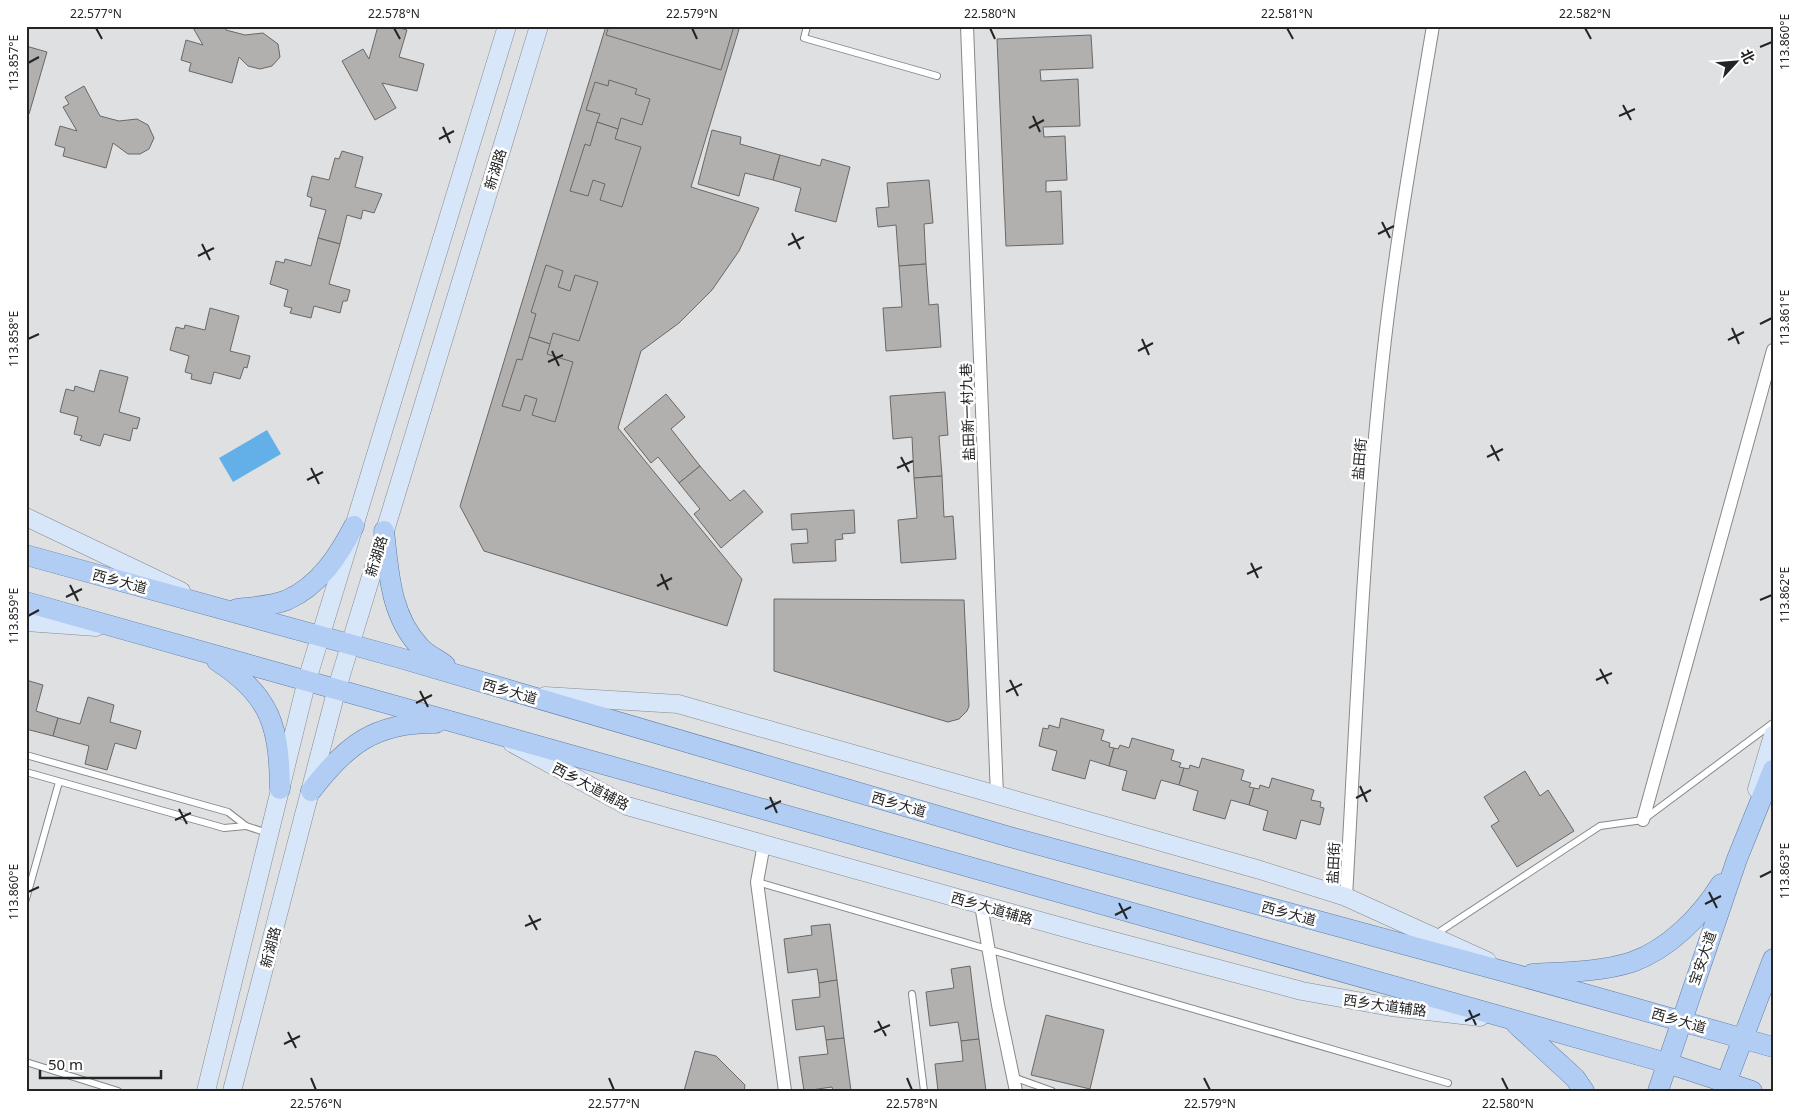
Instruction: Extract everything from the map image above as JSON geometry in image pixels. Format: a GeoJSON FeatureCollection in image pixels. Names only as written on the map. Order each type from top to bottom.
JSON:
{"type":"FeatureCollection","features":[{"type":"Feature","properties":{"kind":"main road","name":"新湖路"},"geometry":{"type":"LineString","coordinates":[[206,1091],[307,680],[506,26]]}},
{"type":"Feature","properties":{"kind":"main road","name":"新湖路"},"geometry":{"type":"LineString","coordinates":[[232,1091],[337,688],[539,26]]}},
{"type":"Feature","properties":{"kind":"main road"},"geometry":{"type":"LineString","coordinates":[[26,517],[208,605]]}},
{"type":"Feature","properties":{"kind":"main road"},"geometry":{"type":"LineString","coordinates":[[229,610],[287,600],[302,592],[327,570],[341,552],[354,526]]}},
{"type":"Feature","properties":{"kind":"main road"},"geometry":{"type":"LineString","coordinates":[[384,531],[392,596],[402,624],[421,649],[466,678]]}},
{"type":"Feature","properties":{"kind":"main road","name":"西乡大道"},"geometry":{"type":"LineString","coordinates":[[26,555],[350,644],[1010,837],[1429,943],[1517,975],[1773,1047]]}},
{"type":"Feature","properties":{"kind":"main road"},"geometry":{"type":"LineString","coordinates":[[26,602],[1667,1063],[1725,1087],[1752,1091]]}},
{"type":"Feature","properties":{"kind":"main road"},"geometry":{"type":"LineString","coordinates":[[26,622],[126,629]]}},
{"type":"Feature","properties":{"kind":"main road"},"geometry":{"type":"LineString","coordinates":[[198,650],[241,676],[264,707],[277,739],[280,789]]}},
{"type":"Feature","properties":{"kind":"main road"},"geometry":{"type":"LineString","coordinates":[[522,694],[678,704],[1250,868],[1346,898],[1429,943]]}},
{"type":"Feature","properties":{"kind":"main road"},"geometry":{"type":"LineString","coordinates":[[310,791],[342,754],[375,733],[392,726],[412,722],[462,724]]}},
{"type":"Feature","properties":{"kind":"main road","name":"西乡大道辅路"},"geometry":{"type":"LineString","coordinates":[[491,732],[627,806],[981,905],[1302,991],[1392,1007],[1513,1021]]}},
{"type":"Feature","properties":{"kind":"main road"},"geometry":{"type":"LineString","coordinates":[[1517,975],[1604,968],[1632,961],[1674,938],[1706,906],[1737,859],[1773,735]]}},
{"type":"Feature","properties":{"kind":"main road","name":"宝安大道"},"geometry":{"type":"LineString","coordinates":[[1658,1091],[1737,859],[1773,770]]}},
{"type":"Feature","properties":{"kind":"main road"},"geometry":{"type":"LineString","coordinates":[[1725,1087],[1773,959]]}},
{"type":"Feature","properties":{"kind":"main road"},"geometry":{"type":"LineString","coordinates":[[1513,1021],[1575,1078],[1584,1091]]}},
{"type":"Feature","properties":{"kind":"street","name":"盐田新一村九巷"},"geometry":{"type":"LineString","coordinates":[[967,26],[997,796]]}},
{"type":"Feature","properties":{"kind":"street","name":"盐田街"},"geometry":{"type":"LineString","coordinates":[[1346,898],[1361,601],[1382,366],[1398,229],[1433,26]]}},
{"type":"Feature","properties":{"kind":"street"},"geometry":{"type":"LineString","coordinates":[[1643,820],[1773,350]]}},
{"type":"Feature","properties":{"kind":"street"},"geometry":{"type":"LineString","coordinates":[[764,844],[757,882],[785,1091]]}},
{"type":"Feature","properties":{"kind":"street"},"geometry":{"type":"LineString","coordinates":[[981,905],[1016,1091]]}},
{"type":"Feature","properties":{"kind":"lane"},"geometry":{"type":"LineString","coordinates":[[807,26],[804,38],[937,76]]}},
{"type":"Feature","properties":{"kind":"lane"},"geometry":{"type":"LineString","coordinates":[[1429,943],[1446,926],[1600,826],[1643,820],[1773,723]]}},
{"type":"Feature","properties":{"kind":"lane"},"geometry":{"type":"LineString","coordinates":[[26,756],[228,812],[246,826],[269,833]]}},
{"type":"Feature","properties":{"kind":"lane"},"geometry":{"type":"LineString","coordinates":[[26,772],[224,828],[246,826]]}},
{"type":"Feature","properties":{"kind":"lane"},"geometry":{"type":"LineString","coordinates":[[26,900],[59,782]]}},
{"type":"Feature","properties":{"kind":"lane"},"geometry":{"type":"LineString","coordinates":[[757,882],[1448,1083]]}},
{"type":"Feature","properties":{"kind":"lane"},"geometry":{"type":"LineString","coordinates":[[912,994],[924,1091]]}},
{"type":"Feature","properties":{"kind":"lane"},"geometry":{"type":"LineString","coordinates":[[26,1062],[118,1091]]}},
{"type":"Feature","properties":{"kind":"lane"},"geometry":{"type":"LineString","coordinates":[[1013,1076],[1052,1091]]}},
{"type":"Feature","properties":{"kind":"water"},"geometry":{"type":"Polygon","coordinates":[[[267,430],[281,454],[233,482],[219,458],[267,430]]]}},
{"type":"Feature","properties":{"kind":"building"},"geometry":{"type":"Polygon","coordinates":[[[192,26],[224,26],[226,30],[245,35],[263,33],[278,44],[280,57],[272,66],[260,69],[248,66],[239,57],[232,83],[189,71],[191,63],[181,60],[186,40],[203,45],[192,26]]]}},
{"type":"Feature","properties":{"kind":"building"},"geometry":{"type":"Polygon","coordinates":[[[378,26],[393,26],[407,30],[399,57],[424,64],[417,91],[382,83],[396,108],[375,120],[342,61],[363,49],[369,59],[378,26]]]}},
{"type":"Feature","properties":{"kind":"building"},"geometry":{"type":"Polygon","coordinates":[[[606,26],[740,26],[691,187],[759,208],[739,251],[712,290],[679,323],[641,351],[618,428],[742,579],[727,626],[484,551],[460,506],[606,26]]]}},
{"type":"Feature","properties":{"kind":"building"},"geometry":{"type":"Polygon","coordinates":[[[609,26],[734,26],[721,70],[606,35],[609,26]]]}},
{"type":"Feature","properties":{"kind":"building"},"geometry":{"type":"Polygon","coordinates":[[[1091,35],[1093,68],[1040,70],[1041,81],[1078,79],[1080,126],[1043,127],[1044,137],[1065,136],[1067,180],[1046,181],[1046,192],[1061,191],[1063,244],[1006,246],[997,39],[1091,35]]]}},
{"type":"Feature","properties":{"kind":"building"},"geometry":{"type":"Polygon","coordinates":[[[26,46],[47,52],[29,114],[26,113],[26,46]]]}},
{"type":"Feature","properties":{"kind":"building"},"geometry":{"type":"Polygon","coordinates":[[[609,80],[637,89],[635,94],[650,99],[642,125],[621,118],[618,129],[597,122],[600,114],[586,110],[595,82],[608,86],[609,80]]]}},
{"type":"Feature","properties":{"kind":"building"},"geometry":{"type":"Polygon","coordinates":[[[84,86],[100,116],[119,121],[137,119],[148,125],[154,138],[149,149],[140,154],[128,154],[113,143],[106,168],[63,156],[65,148],[55,145],[60,126],[77,131],[63,107],[69,104],[65,97],[84,86]]]}},
{"type":"Feature","properties":{"kind":"building"},"geometry":{"type":"Polygon","coordinates":[[[597,122],[618,129],[615,139],[641,147],[622,207],[600,200],[605,184],[593,180],[588,196],[570,191],[585,144],[590,146],[597,122]]]}},
{"type":"Feature","properties":{"kind":"building"},"geometry":{"type":"Polygon","coordinates":[[[712,130],[741,137],[740,144],[780,155],[773,180],[745,173],[739,196],[698,184],[712,130]]]}},
{"type":"Feature","properties":{"kind":"building"},"geometry":{"type":"Polygon","coordinates":[[[342,151],[363,157],[355,187],[382,194],[374,213],[363,210],[361,219],[347,215],[340,244],[318,238],[326,210],[310,206],[312,198],[307,196],[312,176],[329,180],[335,158],[339,159],[342,151]]]}},
{"type":"Feature","properties":{"kind":"building"},"geometry":{"type":"Polygon","coordinates":[[[780,155],[820,166],[822,159],[850,167],[836,222],[795,211],[801,188],[773,180],[780,155]]]}},
{"type":"Feature","properties":{"kind":"building"},"geometry":{"type":"Polygon","coordinates":[[[929,180],[933,223],[924,224],[926,264],[899,266],[896,225],[878,227],[876,208],[889,207],[887,183],[929,180]]]}},
{"type":"Feature","properties":{"kind":"building"},"geometry":{"type":"Polygon","coordinates":[[[318,238],[340,244],[329,284],[350,290],[347,301],[343,301],[340,313],[314,306],[311,318],[290,313],[292,308],[284,306],[288,290],[270,284],[276,261],[284,263],[285,259],[311,266],[318,238]]]}},
{"type":"Feature","properties":{"kind":"building"},"geometry":{"type":"Polygon","coordinates":[[[926,264],[929,305],[938,304],[941,347],[886,351],[883,308],[902,307],[899,266],[926,264]]]}},
{"type":"Feature","properties":{"kind":"building"},"geometry":{"type":"Polygon","coordinates":[[[546,265],[563,271],[558,287],[570,291],[575,275],[598,282],[579,341],[553,333],[550,344],[529,337],[536,314],[531,312],[546,265]]]}},
{"type":"Feature","properties":{"kind":"building"},"geometry":{"type":"Polygon","coordinates":[[[210,308],[239,316],[230,351],[250,356],[247,368],[244,367],[240,379],[214,372],[211,384],[191,379],[192,374],[185,372],[189,356],[170,350],[176,327],[184,329],[185,325],[205,330],[210,308]]]}},
{"type":"Feature","properties":{"kind":"building"},"geometry":{"type":"Polygon","coordinates":[[[529,337],[550,344],[547,354],[573,362],[555,422],[532,415],[537,399],[525,395],[520,411],[502,406],[517,359],[522,360],[529,337]]]}},
{"type":"Feature","properties":{"kind":"building"},"geometry":{"type":"Polygon","coordinates":[[[100,370],[128,377],[119,412],[140,418],[137,429],[133,428],[130,441],[104,434],[100,446],[80,440],[82,436],[74,434],[78,417],[60,412],[66,389],[74,391],[75,386],[94,392],[100,370]]]}},
{"type":"Feature","properties":{"kind":"building"},"geometry":{"type":"Polygon","coordinates":[[[945,392],[948,435],[939,436],[942,476],[914,478],[912,437],[893,439],[890,396],[945,392]]]}},
{"type":"Feature","properties":{"kind":"building"},"geometry":{"type":"Polygon","coordinates":[[[666,394],[685,417],[671,429],[700,466],[679,483],[658,457],[651,463],[624,429],[666,394]]]}},
{"type":"Feature","properties":{"kind":"building"},"geometry":{"type":"Polygon","coordinates":[[[700,466],[730,501],[744,490],[763,512],[721,548],[694,514],[700,509],[679,483],[700,466]]]}},
{"type":"Feature","properties":{"kind":"building"},"geometry":{"type":"Polygon","coordinates":[[[942,476],[944,517],[953,516],[956,559],[901,563],[898,520],[917,518],[914,478],[942,476]]]}},
{"type":"Feature","properties":{"kind":"building"},"geometry":{"type":"Polygon","coordinates":[[[854,510],[855,533],[842,534],[843,539],[835,540],[836,561],[793,563],[791,544],[808,543],[807,529],[792,530],[791,514],[854,510]]]}},
{"type":"Feature","properties":{"kind":"building"},"geometry":{"type":"Polygon","coordinates":[[[774,599],[964,600],[969,706],[967,711],[959,719],[948,722],[774,671],[774,599]]]}},
{"type":"Feature","properties":{"kind":"building"},"geometry":{"type":"Polygon","coordinates":[[[26,680],[43,685],[36,711],[58,718],[53,736],[26,729],[26,680]]]}},
{"type":"Feature","properties":{"kind":"building"},"geometry":{"type":"Polygon","coordinates":[[[88,697],[114,705],[110,722],[141,731],[136,749],[115,743],[107,770],[85,764],[89,746],[53,736],[58,718],[80,724],[88,697]]]}},
{"type":"Feature","properties":{"kind":"building"},"geometry":{"type":"Polygon","coordinates":[[[1061,718],[1104,730],[1101,740],[1110,743],[1109,747],[1114,748],[1109,766],[1090,760],[1085,779],[1052,770],[1057,751],[1039,746],[1043,728],[1048,729],[1049,725],[1059,728],[1061,718]]]}},
{"type":"Feature","properties":{"kind":"building"},"geometry":{"type":"Polygon","coordinates":[[[1132,738],[1174,750],[1171,760],[1181,763],[1179,767],[1184,768],[1179,785],[1161,780],[1155,799],[1122,790],[1127,771],[1109,766],[1114,748],[1118,749],[1120,745],[1129,748],[1132,738]]]}},
{"type":"Feature","properties":{"kind":"building"},"geometry":{"type":"Polygon","coordinates":[[[1202,758],[1244,770],[1241,780],[1251,783],[1249,787],[1254,788],[1249,805],[1231,800],[1225,819],[1193,810],[1198,791],[1179,785],[1184,768],[1189,769],[1190,765],[1199,768],[1202,758]]]}},
{"type":"Feature","properties":{"kind":"building"},"geometry":{"type":"Polygon","coordinates":[[[1525,771],[1540,796],[1548,790],[1574,831],[1517,867],[1491,826],[1499,821],[1484,797],[1525,771]]]}},
{"type":"Feature","properties":{"kind":"building"},"geometry":{"type":"Polygon","coordinates":[[[1272,778],[1314,790],[1311,800],[1321,802],[1320,807],[1324,808],[1320,825],[1301,820],[1296,839],[1263,830],[1268,811],[1249,805],[1254,788],[1259,789],[1260,785],[1269,788],[1272,778]]]}},
{"type":"Feature","properties":{"kind":"building"},"geometry":{"type":"Polygon","coordinates":[[[830,924],[837,980],[819,983],[817,969],[788,973],[784,939],[812,935],[811,926],[830,924]]]}},
{"type":"Feature","properties":{"kind":"building"},"geometry":{"type":"Polygon","coordinates":[[[970,966],[979,1039],[961,1041],[958,1022],[930,1026],[926,992],[954,988],[951,969],[970,966]]]}},
{"type":"Feature","properties":{"kind":"building"},"geometry":{"type":"Polygon","coordinates":[[[837,980],[844,1038],[826,1040],[824,1026],[796,1030],[792,1000],[820,997],[819,983],[837,980]]]}},
{"type":"Feature","properties":{"kind":"building"},"geometry":{"type":"Polygon","coordinates":[[[1046,1015],[1104,1030],[1090,1089],[1031,1075],[1046,1015]]]}},
{"type":"Feature","properties":{"kind":"building"},"geometry":{"type":"Polygon","coordinates":[[[844,1038],[851,1091],[833,1091],[832,1087],[804,1091],[799,1057],[828,1054],[826,1040],[844,1038]]]}},
{"type":"Feature","properties":{"kind":"building"},"geometry":{"type":"Polygon","coordinates":[[[979,1039],[986,1091],[938,1091],[935,1064],[963,1061],[961,1041],[979,1039]]]}},
{"type":"Feature","properties":{"kind":"building"},"geometry":{"type":"Polygon","coordinates":[[[695,1051],[716,1056],[745,1085],[744,1091],[684,1091],[695,1051]]]}}]}
